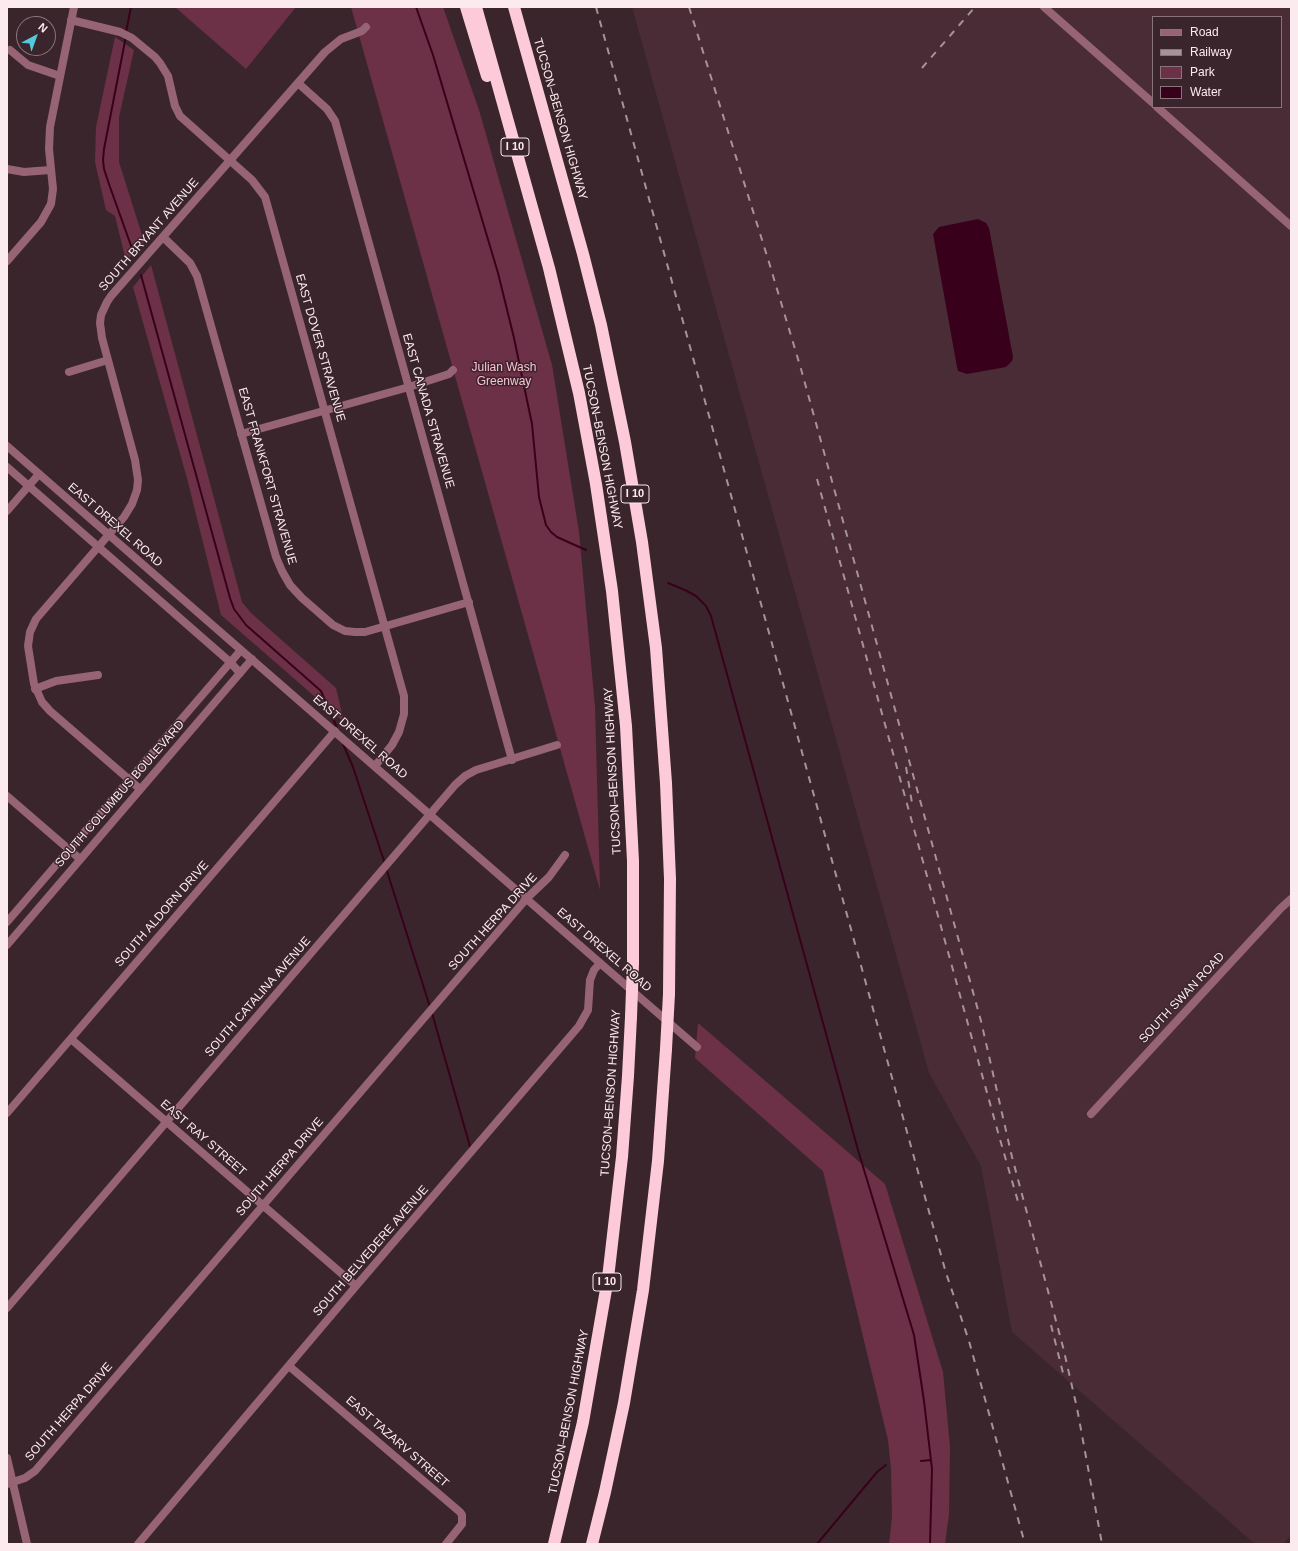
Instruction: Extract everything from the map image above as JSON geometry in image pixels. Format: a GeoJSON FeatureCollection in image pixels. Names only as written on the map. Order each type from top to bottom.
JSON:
{"type":"FeatureCollection","features":[{"type":"Feature","properties":{"kind":"highway"},"geometry":{"type":"LineString","coordinates":[[466,7],[554,287]]}},
{"type":"Feature","properties":{"kind":"highway","name":"TUCSON–BENSON HIGHWAY"},"geometry":{"type":"LineString","coordinates":[[476,7],[554,287],[570,353],[589,446],[613,599],[626,726],[631,805],[633,861],[633,963],[628,1076],[622,1157],[608,1278],[583,1422],[554,1544]]}},
{"type":"Feature","properties":{"kind":"highway","name":"TUCSON–BENSON HIGHWAY"},"geometry":{"type":"LineString","coordinates":[[514,7],[581,247],[601,325],[626,442],[641,535],[656,648],[666,783],[670,878],[669,994],[658,1168],[643,1290],[622,1410],[605,1492],[592,1544]]}},
{"type":"Feature","properties":{"kind":"street"},"geometry":{"type":"LineString","coordinates":[[7,261],[41,222],[48,211],[53,194],[49,149],[50,128],[74,7]]}},
{"type":"Feature","properties":{"kind":"street"},"geometry":{"type":"LineString","coordinates":[[1044,7],[1152,102]]}},
{"type":"Feature","properties":{"kind":"street","name":"EAST DOVER STRAVENUE"},"geometry":{"type":"LineString","coordinates":[[72,20],[115,30],[136,40],[163,67],[170,83],[175,106],[180,116],[258,185],[267,202],[402,688],[405,705],[402,724],[396,739],[375,766]]}},
{"type":"Feature","properties":{"kind":"street","name":"SOUTH BRYANT AVENUE"},"geometry":{"type":"LineString","coordinates":[[140,789],[50,711],[42,702],[32,678],[28,646],[32,626],[40,613],[124,517],[132,504],[138,480],[135,460],[100,331],[100,323],[104,308],[111,296],[331,46],[362,31],[366,27]]}},
{"type":"Feature","properties":{"kind":"street"},"geometry":{"type":"LineString","coordinates":[[10,50],[28,65],[60,76]]}},
{"type":"Feature","properties":{"kind":"street","name":"EAST CANADA STRAVENUE"},"geometry":{"type":"LineString","coordinates":[[298,83],[327,109],[335,121],[512,760]]}},
{"type":"Feature","properties":{"kind":"street"},"geometry":{"type":"LineString","coordinates":[[1158,108],[1291,226]]}},
{"type":"Feature","properties":{"kind":"street"},"geometry":{"type":"LineString","coordinates":[[7,169],[24,172],[50,170]]}},
{"type":"Feature","properties":{"kind":"street","name":"EAST FRANKFORT STRAVENUE"},"geometry":{"type":"LineString","coordinates":[[163,237],[190,263],[197,276],[276,557],[290,586],[317,611],[339,628],[348,632],[358,633],[469,602]]}},
{"type":"Feature","properties":{"kind":"street"},"geometry":{"type":"LineString","coordinates":[[69,372],[108,360]]}},
{"type":"Feature","properties":{"kind":"street"},"geometry":{"type":"LineString","coordinates":[[242,434],[409,387],[449,374],[453,370]]}},
{"type":"Feature","properties":{"kind":"street","name":"EAST DREXEL ROAD"},"geometry":{"type":"LineString","coordinates":[[7,446],[697,1046]]}},
{"type":"Feature","properties":{"kind":"street"},"geometry":{"type":"LineString","coordinates":[[7,467],[230,662],[240,673]]}},
{"type":"Feature","properties":{"kind":"street"},"geometry":{"type":"LineString","coordinates":[[7,511],[39,474]]}},
{"type":"Feature","properties":{"kind":"street","name":"SOUTH COLUMBUS BOULEVARD"},"geometry":{"type":"LineString","coordinates":[[7,922],[241,650]]}},
{"type":"Feature","properties":{"kind":"street","name":"SOUTH COLUMBUS BOULEVARD"},"geometry":{"type":"LineString","coordinates":[[7,945],[252,659]]}},
{"type":"Feature","properties":{"kind":"street"},"geometry":{"type":"LineString","coordinates":[[36,690],[56,681],[98,675]]}},
{"type":"Feature","properties":{"kind":"street","name":"SOUTH ALDORN DRIVE"},"geometry":{"type":"LineString","coordinates":[[7,1113],[335,731]]}},
{"type":"Feature","properties":{"kind":"street","name":"SOUTH CATALINA AVENUE"},"geometry":{"type":"LineString","coordinates":[[7,1308],[455,785],[465,776],[476,770],[557,745]]}},
{"type":"Feature","properties":{"kind":"street"},"geometry":{"type":"LineString","coordinates":[[7,796],[80,859]]}},
{"type":"Feature","properties":{"kind":"street","name":"SOUTH HERPA DRIVE"},"geometry":{"type":"LineString","coordinates":[[10,1483],[25,1478],[35,1471],[527,898],[549,877],[565,855]]}},
{"type":"Feature","properties":{"kind":"street","name":"SOUTH SWAN ROAD"},"geometry":{"type":"LineString","coordinates":[[1091,1114],[1275,914],[1291,899]]}},
{"type":"Feature","properties":{"kind":"street","name":"SOUTH BELVEDERE AVENUE"},"geometry":{"type":"LineString","coordinates":[[138,1544],[356,1286],[579,1026],[588,1010],[590,980],[594,970],[600,963]]}},
{"type":"Feature","properties":{"kind":"street","name":"EAST RAY STREET"},"geometry":{"type":"LineString","coordinates":[[71,1039],[356,1286]]}},
{"type":"Feature","properties":{"kind":"street","name":"EAST TAZARV STREET"},"geometry":{"type":"LineString","coordinates":[[289,1366],[460,1512],[462,1515],[462,1524],[446,1544]]}},
{"type":"Feature","properties":{"kind":"street"},"geometry":{"type":"LineString","coordinates":[[7,1458],[10,1483],[26,1544]]}},
{"type":"Feature","properties":{"kind":"shaded area"},"geometry":{"type":"Polygon","coordinates":[[[632,7],[1291,7],[1291,1535],[1283,1544],[1255,1544],[1012,1332],[981,1166],[929,1073],[632,7]]]}},
{"type":"Feature","properties":{"kind":"green space"},"geometry":{"type":"Polygon","coordinates":[[[175,7],[296,7],[246,69],[175,7]]]}},
{"type":"Feature","properties":{"kind":"green space","name":"Julian Wash Greenway"},"geometry":{"type":"Polygon","coordinates":[[[351,7],[443,7],[479,110],[552,365],[579,532],[595,707],[600,890],[351,7]]]}},
{"type":"Feature","properties":{"kind":"green space"},"geometry":{"type":"Polygon","coordinates":[[[115,37],[134,50],[119,117],[119,162],[142,235],[146,240],[126,261],[115,216],[106,210],[95,162],[96,127],[115,37]]]}},
{"type":"Feature","properties":{"kind":"green space"},"geometry":{"type":"Polygon","coordinates":[[[151,265],[242,602],[251,613],[336,688],[344,722],[221,615],[188,482],[133,287],[151,265]]]}},
{"type":"Feature","properties":{"kind":"green space"},"geometry":{"type":"Polygon","coordinates":[[[698,1023],[885,1184],[943,1372],[950,1447],[949,1514],[945,1544],[889,1544],[892,1517],[891,1468],[888,1440],[823,1171],[695,1058],[698,1023]]]}},
{"type":"Feature","properties":{"kind":"water"},"geometry":{"type":"Polygon","coordinates":[[[978,219],[986,223],[989,228],[1013,357],[1012,361],[1006,367],[967,374],[958,371],[957,367],[933,234],[939,227],[978,219]]]}},
{"type":"Feature","properties":{"kind":"waterway"},"geometry":{"type":"LineString","coordinates":[[126,32],[131,7]]}},
{"type":"Feature","properties":{"kind":"waterway"},"geometry":{"type":"LineString","coordinates":[[416,7],[433,55],[498,273],[514,338],[532,424],[539,497],[546,525],[557,537],[586,550]]}},
{"type":"Feature","properties":{"kind":"waterway"},"geometry":{"type":"LineString","coordinates":[[126,36],[103,160],[104,169],[134,254]]}},
{"type":"Feature","properties":{"kind":"waterway"},"geometry":{"type":"LineString","coordinates":[[141,275],[234,609],[246,625],[321,691],[338,730]]}},
{"type":"Feature","properties":{"kind":"waterway"},"geometry":{"type":"LineString","coordinates":[[668,583],[696,596],[706,606],[711,616],[858,1150],[914,1335],[932,1469],[930,1544]]}},
{"type":"Feature","properties":{"kind":"waterway"},"geometry":{"type":"LineString","coordinates":[[343,744],[353,767],[385,864]]}},
{"type":"Feature","properties":{"kind":"waterway"},"geometry":{"type":"LineString","coordinates":[[386,868],[430,1007]]}},
{"type":"Feature","properties":{"kind":"waterway"},"geometry":{"type":"LineString","coordinates":[[432,1013],[471,1150]]}},
{"type":"Feature","properties":{"kind":"waterway"},"geometry":{"type":"LineString","coordinates":[[921,1461],[931,1460]]}},
{"type":"Feature","properties":{"kind":"waterway"},"geometry":{"type":"LineString","coordinates":[[817,1544],[877,1472],[886,1465]]}},
{"type":"Feature","properties":{"kind":"railway"},"geometry":{"type":"LineString","coordinates":[[596,7],[946,1273],[969,1341],[1025,1544]]}},
{"type":"Feature","properties":{"kind":"railway"},"geometry":{"type":"LineString","coordinates":[[689,7],[801,369],[981,1021],[1012,1157],[1063,1347],[1077,1408],[1102,1544]]}},
{"type":"Feature","properties":{"kind":"railway"},"geometry":{"type":"LineString","coordinates":[[922,68],[975,7]]}},
{"type":"Feature","properties":{"kind":"railway"},"geometry":{"type":"LineString","coordinates":[[817,479],[1019,1205]]}},
{"type":"Feature","properties":{"kind":"railway"},"geometry":{"type":"LineString","coordinates":[[906,767],[912,803]]}},
{"type":"Feature","properties":{"kind":"railway"},"geometry":{"type":"LineString","coordinates":[[1051,1325],[1064,1377]]}}]}
